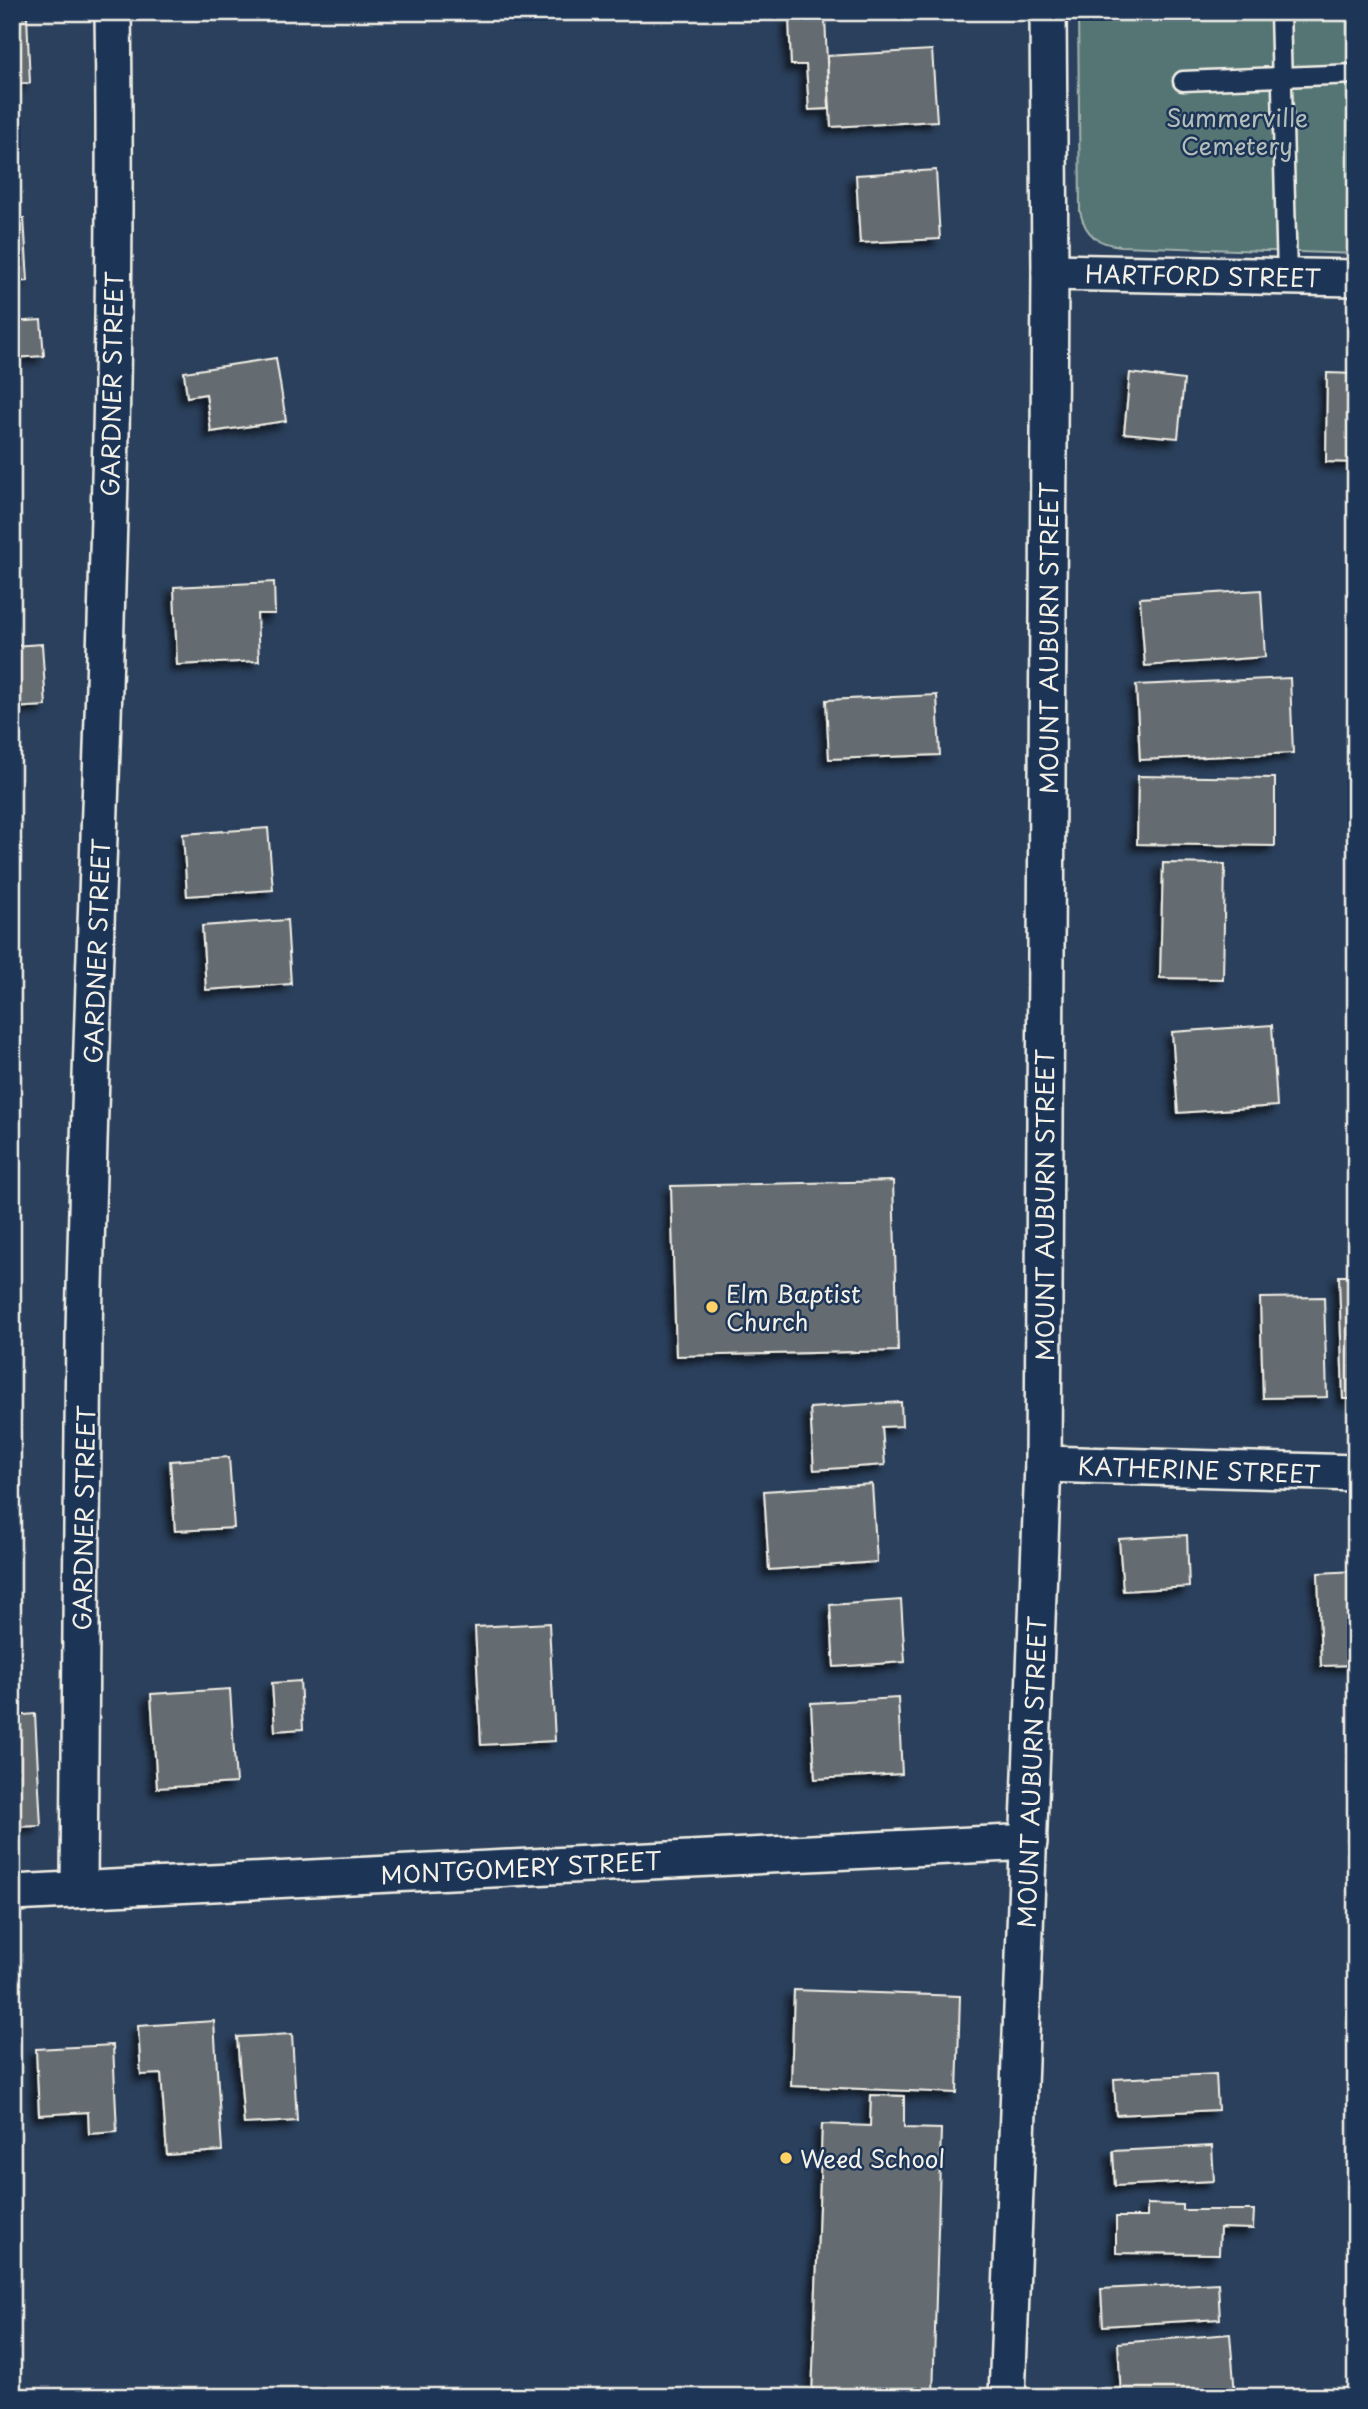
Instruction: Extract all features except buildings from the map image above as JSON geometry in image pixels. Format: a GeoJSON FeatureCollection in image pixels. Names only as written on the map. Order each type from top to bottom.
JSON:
{"type":"FeatureCollection","features":[{"type":"Feature","properties":{"kind":"street","name":"GARDNER STREET"},"geometry":{"type":"LineString","coordinates":[[79,1889],[85,1333],[104,692],[115,171],[113,12]]}},
{"type":"Feature","properties":{"kind":"street","name":"MOUNT AUBURN STREET"},"geometry":{"type":"LineString","coordinates":[[1007,2397],[1043,1464],[1050,272],[1048,12]]}},
{"type":"Feature","properties":{"kind":"street","name":"HARTFORD STREET"},"geometry":{"type":"LineString","coordinates":[[1050,272],[1356,278]]}},
{"type":"Feature","properties":{"kind":"street","name":"KATHERINE STREET"},"geometry":{"type":"LineString","coordinates":[[1043,1464],[1356,1473]]}},
{"type":"Feature","properties":{"kind":"street","name":"MONTGOMERY STREET"},"geometry":{"type":"LineString","coordinates":[[12,1893],[1029,1842]]}},
{"type":"Feature","properties":{"kind":"lane"},"geometry":{"type":"LineString","coordinates":[[1280,12],[1287,276]]}},
{"type":"Feature","properties":{"kind":"lane"},"geometry":{"type":"LineString","coordinates":[[1183,81],[1356,74]]}},
{"type":"Feature","properties":{"kind":"green space","name":"Summerville Cemetery"},"geometry":{"type":"Polygon","coordinates":[[[1078,12],[1356,12],[1356,254],[1121,246],[1094,237],[1080,212],[1078,12]]]}},
{"type":"Feature","properties":{"kind":"place","name":"Elm Baptist Church"},"geometry":{"type":"Point","coordinates":[712,1307]}},
{"type":"Feature","properties":{"kind":"place","name":"Weed School"},"geometry":{"type":"Point","coordinates":[786,2158]}}]}
